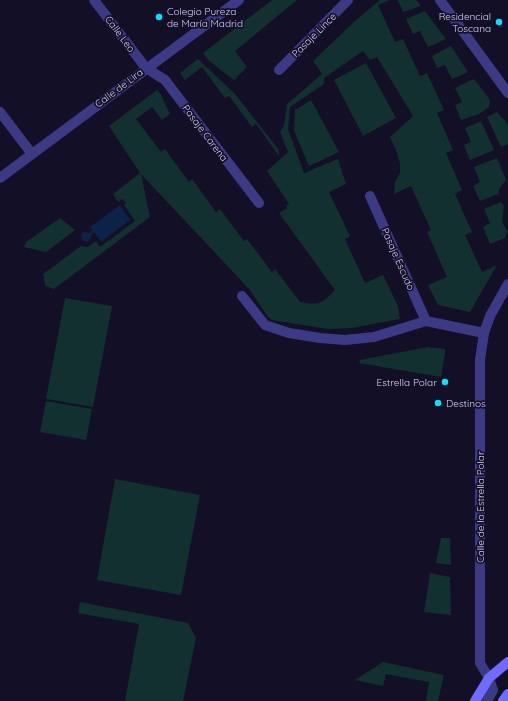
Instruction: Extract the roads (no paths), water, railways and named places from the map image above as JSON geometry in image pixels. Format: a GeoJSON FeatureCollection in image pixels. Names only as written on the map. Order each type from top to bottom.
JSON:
{"type":"FeatureCollection","features":[{"type":"Feature","properties":{"kind":"main road"},"geometry":{"type":"LineString","coordinates":[[475,701],[489,678],[508,662]]}},
{"type":"Feature","properties":{"kind":"main road"},"geometry":{"type":"LineString","coordinates":[[503,701],[508,694]]}},
{"type":"Feature","properties":{"kind":"street","name":"Calle Leo"},"geometry":{"type":"LineString","coordinates":[[94,0],[146,68]]}},
{"type":"Feature","properties":{"kind":"street","name":"Calle de Lira"},"geometry":{"type":"LineString","coordinates":[[0,178],[239,0]]}},
{"type":"Feature","properties":{"kind":"street","name":"Pasaje Lince"},"geometry":{"type":"LineString","coordinates":[[279,70],[348,0]]}},
{"type":"Feature","properties":{"kind":"street"},"geometry":{"type":"LineString","coordinates":[[440,0],[508,93]]}},
{"type":"Feature","properties":{"kind":"street","name":"Pasaje Carena"},"geometry":{"type":"LineString","coordinates":[[146,68],[165,80],[259,203]]}},
{"type":"Feature","properties":{"kind":"street"},"geometry":{"type":"LineString","coordinates":[[0,112],[32,154]]}},
{"type":"Feature","properties":{"kind":"street","name":"Pasaje Escudo"},"geometry":{"type":"LineString","coordinates":[[370,196],[426,321]]}},
{"type":"Feature","properties":{"kind":"street","name":"Calle de la Estrella Polar"},"geometry":{"type":"LineString","coordinates":[[487,701],[493,690],[489,678],[480,663],[480,360],[484,333],[490,316],[508,284]]}},
{"type":"Feature","properties":{"kind":"street"},"geometry":{"type":"LineString","coordinates":[[242,296],[265,325],[288,333],[320,338],[345,340],[374,337],[426,321],[484,333]]}},
{"type":"Feature","properties":{"kind":"street","name":"Calle de la Estrella Polar"},"geometry":{"type":"LineString","coordinates":[[490,316],[508,300]]}},
{"type":"Feature","properties":{"kind":"water"},"geometry":{"type":"Polygon","coordinates":[[[120,205],[130,220],[101,242],[94,232],[89,241],[86,242],[82,240],[81,236],[83,232],[90,233],[92,230],[90,227],[120,205]]]}},
{"type":"Feature","properties":{"kind":"place","name":"Colegio Pureza de María Madrid"},"geometry":{"type":"Point","coordinates":[159,17]}},
{"type":"Feature","properties":{"kind":"place","name":"Residencial Toscana"},"geometry":{"type":"Point","coordinates":[499,22]}},
{"type":"Feature","properties":{"kind":"place","name":"Estrella Polar"},"geometry":{"type":"Point","coordinates":[445,382]}},
{"type":"Feature","properties":{"kind":"place","name":"Destinos"},"geometry":{"type":"Point","coordinates":[438,403]}}]}
